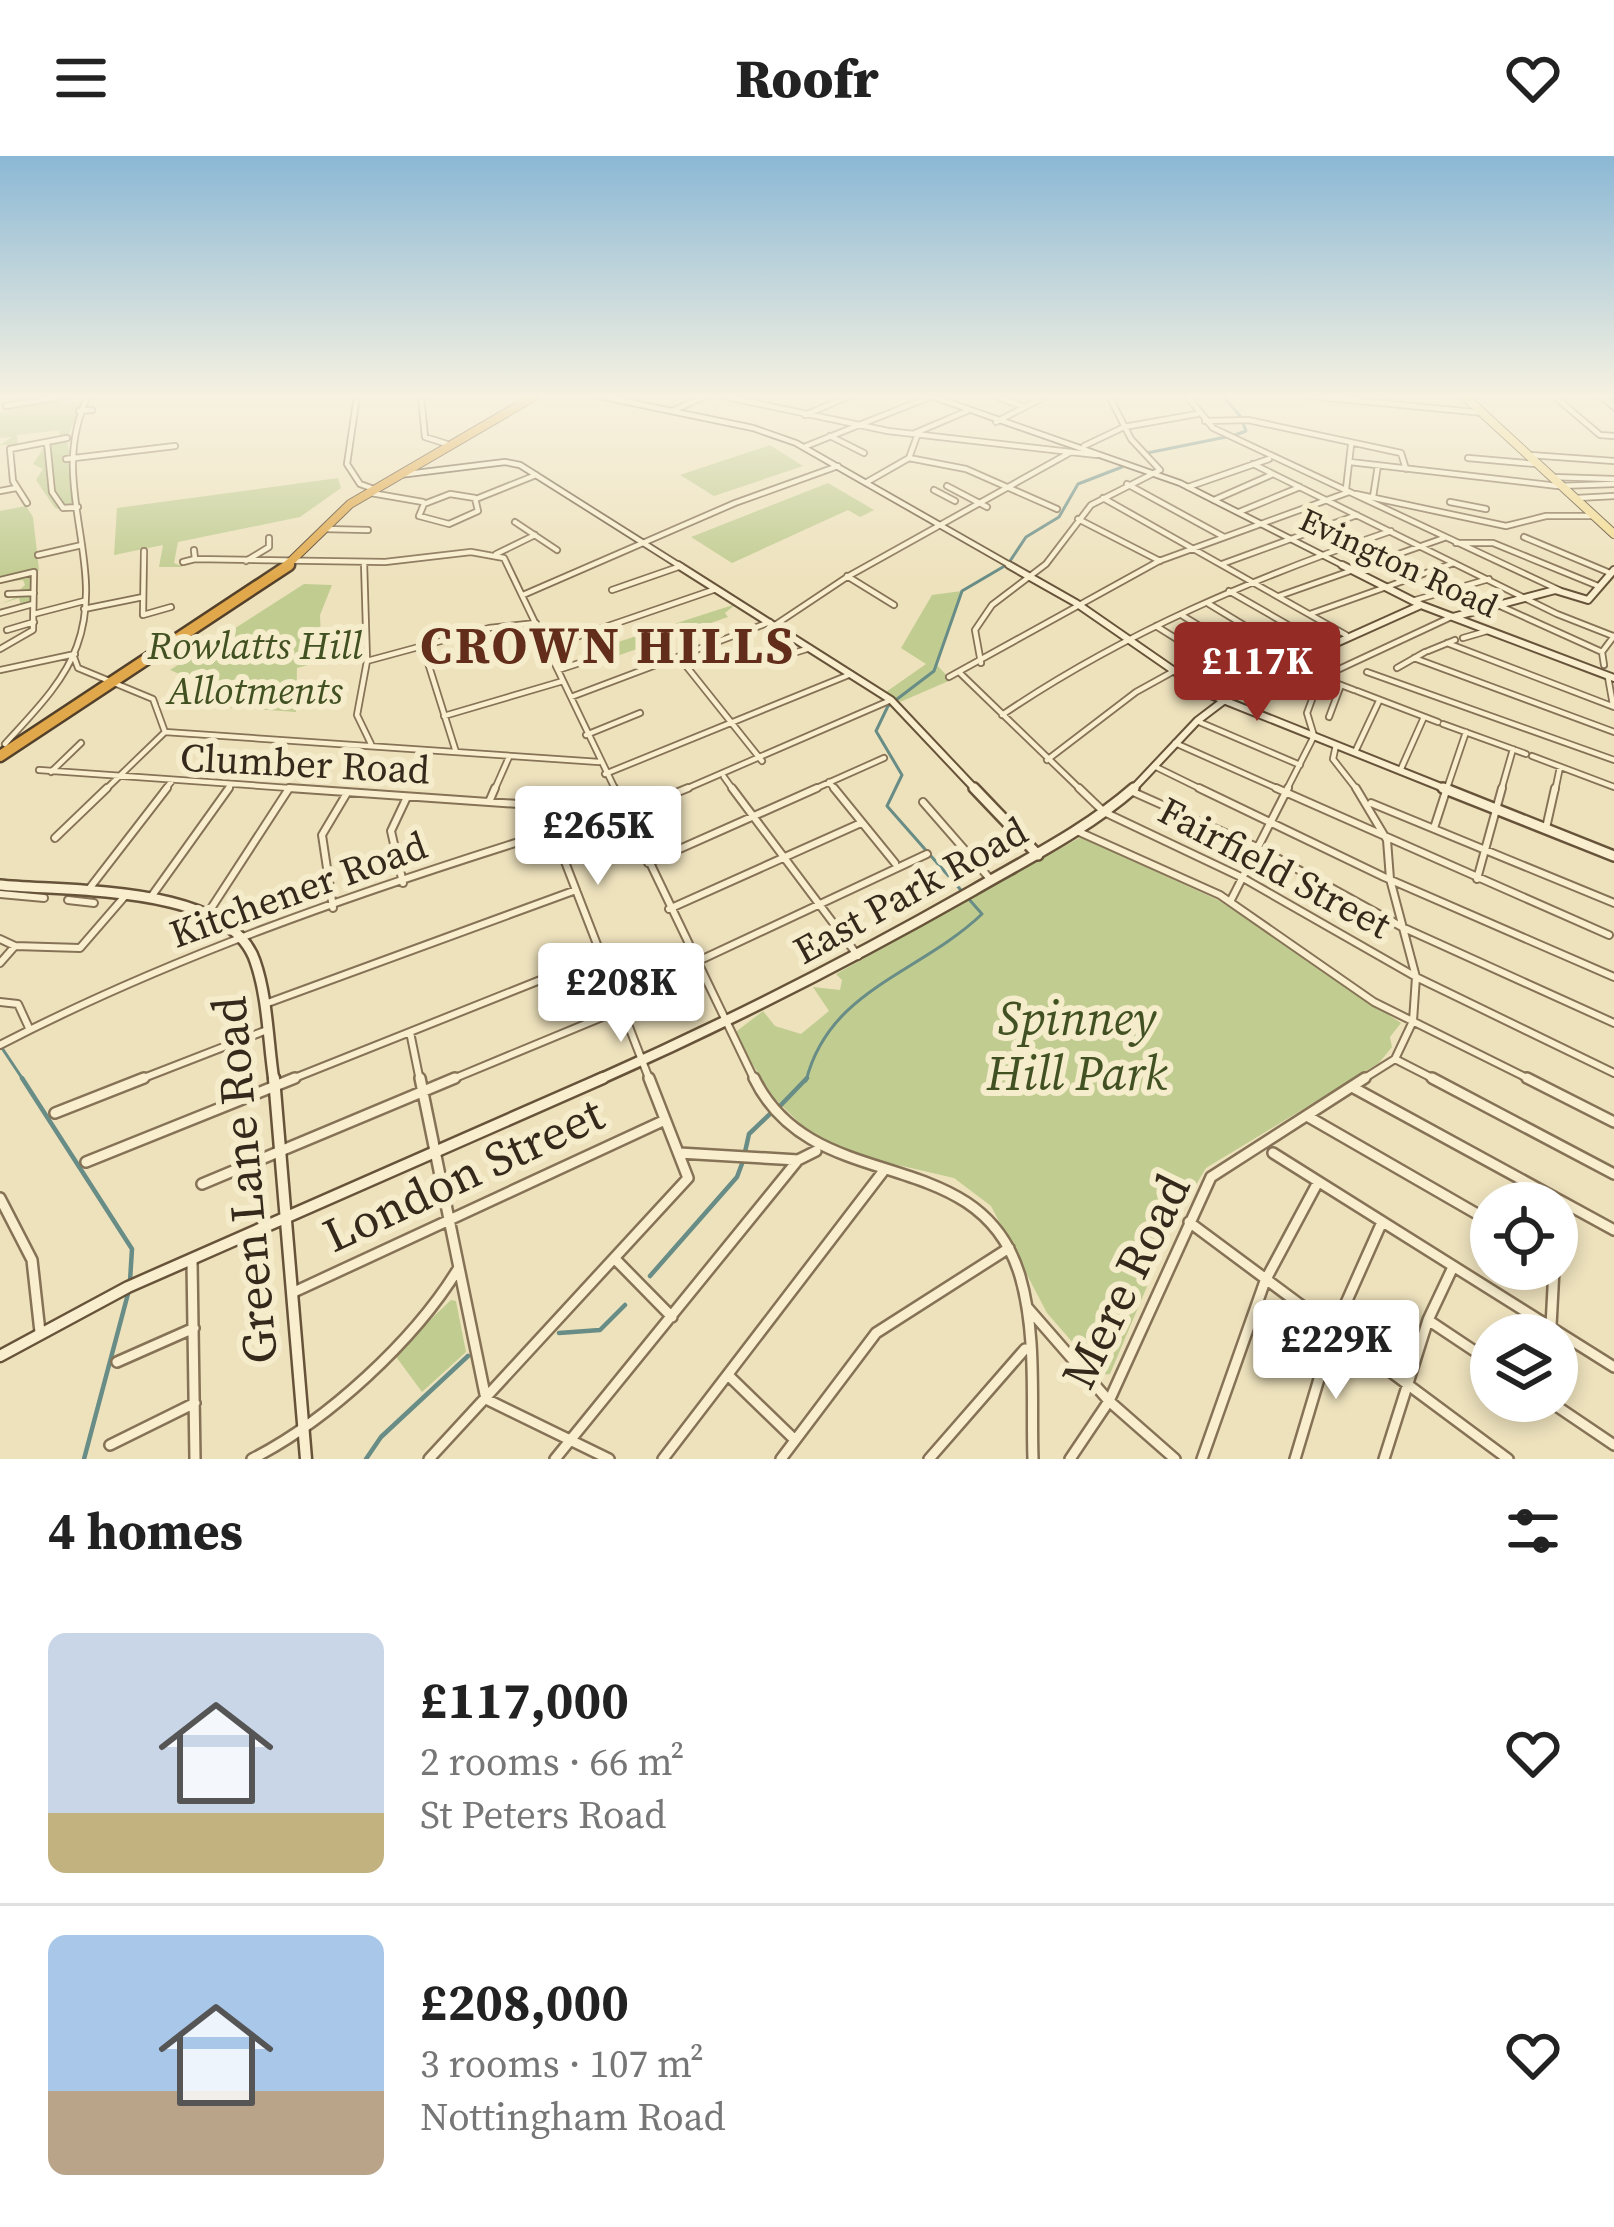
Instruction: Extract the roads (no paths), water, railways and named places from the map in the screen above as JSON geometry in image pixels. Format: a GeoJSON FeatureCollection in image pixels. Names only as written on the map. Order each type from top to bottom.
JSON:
{"type":"FeatureCollection","features":[{"type":"Feature","properties":{"kind":"highway"},"geometry":{"type":"LineString","coordinates":[[2,749],[45,715],[110,681],[290,564],[321,529],[370,488],[427,457]]}},
{"type":"Feature","properties":{"kind":"main road"},"geometry":{"type":"LineString","coordinates":[[1528,457],[1613,532]]}},
{"type":"Feature","properties":{"kind":"street"},"geometry":{"type":"LineString","coordinates":[[49,457],[52,492],[63,508],[78,507]]}},
{"type":"Feature","properties":{"kind":"street"},"geometry":{"type":"LineString","coordinates":[[2,749],[45,715],[75,653],[84,605],[82,545],[66,459],[84,457]]}},
{"type":"Feature","properties":{"kind":"street"},"geometry":{"type":"LineString","coordinates":[[348,457],[347,464],[370,488],[426,502],[450,494],[476,499],[536,475]]}},
{"type":"Feature","properties":{"kind":"street"},"geometry":{"type":"LineString","coordinates":[[822,457],[1076,603],[1222,699],[1614,856]]}},
{"type":"Feature","properties":{"kind":"street"},"geometry":{"type":"LineString","coordinates":[[571,697],[772,623],[941,525],[987,507],[1065,457]]}},
{"type":"Feature","properties":{"kind":"street","name":"Evington Road"},"geometry":{"type":"LineString","coordinates":[[1108,457],[1189,488],[1416,603],[1611,678]]}},
{"type":"Feature","properties":{"kind":"street"},"geometry":{"type":"LineString","coordinates":[[981,664],[974,646],[981,618],[999,597],[1032,577],[1056,552],[1077,518],[1102,497],[1156,474],[1160,470],[1149,457]]}},
{"type":"Feature","properties":{"kind":"street"},"geometry":{"type":"LineString","coordinates":[[1348,492],[1350,457]]}},
{"type":"Feature","properties":{"kind":"street"},"geometry":{"type":"LineString","coordinates":[[1402,457],[1406,469]]}},
{"type":"Feature","properties":{"kind":"street"},"geometry":{"type":"LineString","coordinates":[[1552,457],[1614,461]]}},
{"type":"Feature","properties":{"kind":"street"},"geometry":{"type":"LineString","coordinates":[[867,482],[910,458],[965,469],[1057,509]]}},
{"type":"Feature","properties":{"kind":"street"},"geometry":{"type":"LineString","coordinates":[[1189,488],[1273,458],[1559,590],[1592,599],[1612,572],[1524,537]]}},
{"type":"Feature","properties":{"kind":"street"},"geometry":{"type":"LineString","coordinates":[[1468,458],[1536,464]]}},
{"type":"Feature","properties":{"kind":"street"},"geometry":{"type":"LineString","coordinates":[[0,461],[10,459],[16,488],[27,502]]}},
{"type":"Feature","properties":{"kind":"street"},"geometry":{"type":"LineString","coordinates":[[398,475],[510,461],[536,475],[892,702],[1038,855]]}},
{"type":"Feature","properties":{"kind":"street"},"geometry":{"type":"LineString","coordinates":[[1350,461],[1558,486],[1614,482]]}},
{"type":"Feature","properties":{"kind":"street"},"geometry":{"type":"LineString","coordinates":[[1253,464],[1614,636],[1601,652]]}},
{"type":"Feature","properties":{"kind":"street"},"geometry":{"type":"LineString","coordinates":[[523,595],[838,466]]}},
{"type":"Feature","properties":{"kind":"street"},"geometry":{"type":"LineString","coordinates":[[1373,496],[1378,466]]}},
{"type":"Feature","properties":{"kind":"street"},"geometry":{"type":"LineString","coordinates":[[0,476],[11,473]]}},
{"type":"Feature","properties":{"kind":"street"},"geometry":{"type":"LineString","coordinates":[[1214,500],[1273,475]]}},
{"type":"Feature","properties":{"kind":"street"},"geometry":{"type":"LineString","coordinates":[[1548,477],[1614,482]]}},
{"type":"Feature","properties":{"kind":"street"},"geometry":{"type":"LineString","coordinates":[[1127,484],[1227,538]]}},
{"type":"Feature","properties":{"kind":"street"},"geometry":{"type":"LineString","coordinates":[[947,486],[987,507]]}},
{"type":"Feature","properties":{"kind":"street"},"geometry":{"type":"LineString","coordinates":[[1239,512],[1300,487]]}},
{"type":"Feature","properties":{"kind":"street"},"geometry":{"type":"LineString","coordinates":[[0,491],[16,488]]}},
{"type":"Feature","properties":{"kind":"street"},"geometry":{"type":"LineString","coordinates":[[934,490],[952,499],[960,493]]}},
{"type":"Feature","properties":{"kind":"street"},"geometry":{"type":"LineString","coordinates":[[949,677],[981,664],[1076,603],[1160,561],[1348,492],[1506,526],[1546,516],[1594,516]]}},
{"type":"Feature","properties":{"kind":"street"},"geometry":{"type":"LineString","coordinates":[[1573,499],[1614,496]]}},
{"type":"Feature","properties":{"kind":"street"},"geometry":{"type":"LineString","coordinates":[[1102,497],[1346,634]]}},
{"type":"Feature","properties":{"kind":"street"},"geometry":{"type":"LineString","coordinates":[[426,502],[418,516],[441,524],[470,517],[478,511],[476,499]]}},
{"type":"Feature","properties":{"kind":"street"},"geometry":{"type":"LineString","coordinates":[[1456,516],[1454,502],[1486,509]]}},
{"type":"Feature","properties":{"kind":"street"},"geometry":{"type":"LineString","coordinates":[[1222,564],[1357,515]]}},
{"type":"Feature","properties":{"kind":"street"},"geometry":{"type":"LineString","coordinates":[[1077,518],[1160,561]]}},
{"type":"Feature","properties":{"kind":"street"},"geometry":{"type":"LineString","coordinates":[[514,522],[557,550]]}},
{"type":"Feature","properties":{"kind":"street"},"geometry":{"type":"LineString","coordinates":[[321,529],[368,530]]}},
{"type":"Feature","properties":{"kind":"street"},"geometry":{"type":"LineString","coordinates":[[1002,715],[1065,673],[1250,580],[1391,531]]}},
{"type":"Feature","properties":{"kind":"street"},"geometry":{"type":"LineString","coordinates":[[183,562],[290,564],[496,554],[535,535]]}},
{"type":"Feature","properties":{"kind":"street"},"geometry":{"type":"LineString","coordinates":[[247,561],[269,547],[269,538]]}},
{"type":"Feature","properties":{"kind":"street"},"geometry":{"type":"LineString","coordinates":[[1279,596],[1444,538]]}},
{"type":"Feature","properties":{"kind":"street"},"geometry":{"type":"LineString","coordinates":[[1456,543],[1493,543],[1614,590]]}},
{"type":"Feature","properties":{"kind":"street"},"geometry":{"type":"LineString","coordinates":[[38,555],[82,545]]}},
{"type":"Feature","properties":{"kind":"street"},"geometry":{"type":"LineString","coordinates":[[194,550],[195,559]]}},
{"type":"Feature","properties":{"kind":"street"},"geometry":{"type":"LineString","coordinates":[[144,551],[143,615],[171,608]]}},
{"type":"Feature","properties":{"kind":"street"},"geometry":{"type":"LineString","coordinates":[[496,554],[507,562],[523,595],[724,1025],[774,1111],[816,1151],[962,1193],[987,1215],[1009,1248],[1027,1307],[1033,1459]]}},
{"type":"Feature","properties":{"kind":"street"},"geometry":{"type":"LineString","coordinates":[[364,562],[367,661],[357,715],[371,744]]}},
{"type":"Feature","properties":{"kind":"street"},"geometry":{"type":"LineString","coordinates":[[1310,614],[1457,562]]}},
{"type":"Feature","properties":{"kind":"street"},"geometry":{"type":"LineString","coordinates":[[1526,574],[1544,562]]}},
{"type":"Feature","properties":{"kind":"street"},"geometry":{"type":"LineString","coordinates":[[612,590],[681,566]]}},
{"type":"Feature","properties":{"kind":"street"},"geometry":{"type":"LineString","coordinates":[[0,580],[34,572],[34,618],[29,634],[0,649]]}},
{"type":"Feature","properties":{"kind":"street"},"geometry":{"type":"LineString","coordinates":[[847,576],[894,605]]}},
{"type":"Feature","properties":{"kind":"street"},"geometry":{"type":"LineString","coordinates":[[1416,603],[1490,579]]}},
{"type":"Feature","properties":{"kind":"street"},"geometry":{"type":"LineString","coordinates":[[547,647],[716,589]]}},
{"type":"Feature","properties":{"kind":"street"},"geometry":{"type":"LineString","coordinates":[[1230,902],[1314,736],[1307,713],[1320,677],[1344,662],[1451,617],[1559,590]]}},
{"type":"Feature","properties":{"kind":"street"},"geometry":{"type":"LineString","coordinates":[[1229,591],[1323,645]]}},
{"type":"Feature","properties":{"kind":"street"},"geometry":{"type":"LineString","coordinates":[[8,594],[34,593]]}},
{"type":"Feature","properties":{"kind":"street"},"geometry":{"type":"LineString","coordinates":[[7,630],[84,605],[143,597]]}},
{"type":"Feature","properties":{"kind":"street"},"geometry":{"type":"LineString","coordinates":[[1207,603],[1298,658]]}},
{"type":"Feature","properties":{"kind":"street","name":"East Park Road"},"geometry":{"type":"LineString","coordinates":[[0,1355],[284,1215],[724,1025],[858,956],[1077,831],[1131,791],[1197,721],[1247,683],[1416,603]]}},
{"type":"Feature","properties":{"kind":"street"},"geometry":{"type":"LineString","coordinates":[[0,614],[32,604]]}},
{"type":"Feature","properties":{"kind":"street"},"geometry":{"type":"LineString","coordinates":[[1498,605],[1601,652]]}},
{"type":"Feature","properties":{"kind":"street"},"geometry":{"type":"LineString","coordinates":[[1181,615],[1272,670]]}},
{"type":"Feature","properties":{"kind":"street"},"geometry":{"type":"LineString","coordinates":[[367,661],[489,628],[536,622]]}},
{"type":"Feature","properties":{"kind":"street"},"geometry":{"type":"LineString","coordinates":[[1156,626],[1247,683]]}},
{"type":"Feature","properties":{"kind":"street"},"geometry":{"type":"LineString","coordinates":[[1463,638],[1487,631]]}},
{"type":"Feature","properties":{"kind":"street"},"geometry":{"type":"LineString","coordinates":[[1397,668],[1451,642],[1614,708],[1611,678]]}},
{"type":"Feature","properties":{"kind":"street"},"geometry":{"type":"LineString","coordinates":[[422,646],[456,752]]}},
{"type":"Feature","properties":{"kind":"street"},"geometry":{"type":"LineString","coordinates":[[784,656],[810,648]]}},
{"type":"Feature","properties":{"kind":"street"},"geometry":{"type":"LineString","coordinates":[[1601,652],[1604,665]]}},
{"type":"Feature","properties":{"kind":"street"},"geometry":{"type":"LineString","coordinates":[[75,653],[78,668]]}},
{"type":"Feature","properties":{"kind":"street"},"geometry":{"type":"LineString","coordinates":[[0,670],[75,653]]}},
{"type":"Feature","properties":{"kind":"street"},"geometry":{"type":"LineString","coordinates":[[679,657],[762,761]]}},
{"type":"Feature","properties":{"kind":"street"},"geometry":{"type":"LineString","coordinates":[[558,670],[595,658]]}},
{"type":"Feature","properties":{"kind":"street"},"geometry":{"type":"LineString","coordinates":[[1414,658],[1614,732]]}},
{"type":"Feature","properties":{"kind":"street"},"geometry":{"type":"LineString","coordinates":[[1344,662],[1356,667]]}},
{"type":"Feature","properties":{"kind":"street"},"geometry":{"type":"LineString","coordinates":[[1286,664],[1614,788]]}},
{"type":"Feature","properties":{"kind":"street"},"geometry":{"type":"LineString","coordinates":[[78,668],[153,699],[165,732]]}},
{"type":"Feature","properties":{"kind":"street"},"geometry":{"type":"LineString","coordinates":[[64,676],[78,668]]}},
{"type":"Feature","properties":{"kind":"street"},"geometry":{"type":"LineString","coordinates":[[1047,760],[1136,692],[1174,671]]}},
{"type":"Feature","properties":{"kind":"street"},"geometry":{"type":"LineString","coordinates":[[1367,672],[1614,760]]}},
{"type":"Feature","properties":{"kind":"street","name":"Fairfield Street"},"geometry":{"type":"LineString","coordinates":[[960,673],[1103,812],[1243,878],[1416,977],[1614,1073]]}},
{"type":"Feature","properties":{"kind":"street"},"geometry":{"type":"LineString","coordinates":[[604,774],[851,674]]}},
{"type":"Feature","properties":{"kind":"street"},"geometry":{"type":"LineString","coordinates":[[1384,688],[1388,679]]}},
{"type":"Feature","properties":{"kind":"street"},"geometry":{"type":"LineString","coordinates":[[444,716],[563,681]]}},
{"type":"Feature","properties":{"kind":"street"},"geometry":{"type":"LineString","coordinates":[[1329,717],[1341,686]]}},
{"type":"Feature","properties":{"kind":"street"},"geometry":{"type":"LineString","coordinates":[[1355,752],[1379,700]]}},
{"type":"Feature","properties":{"kind":"street","name":"Kitchener Road"},"geometry":{"type":"LineString","coordinates":[[2,1044],[101,993],[240,939],[544,836],[625,815],[762,761],[892,702]]}},
{"type":"Feature","properties":{"kind":"street"},"geometry":{"type":"LineString","coordinates":[[586,735],[640,713]]}},
{"type":"Feature","properties":{"kind":"street"},"geometry":{"type":"LineString","coordinates":[[1400,771],[1424,717]]}},
{"type":"Feature","properties":{"kind":"street"},"geometry":{"type":"LineString","coordinates":[[1197,721],[1300,765]]}},
{"type":"Feature","properties":{"kind":"street"},"geometry":{"type":"LineString","coordinates":[[55,838],[165,732],[599,762]]}},
{"type":"Feature","properties":{"kind":"street"},"geometry":{"type":"LineString","coordinates":[[1434,828],[1466,732]]}},
{"type":"Feature","properties":{"kind":"street"},"geometry":{"type":"LineString","coordinates":[[51,772],[81,743]]}},
{"type":"Feature","properties":{"kind":"street"},"geometry":{"type":"LineString","coordinates":[[1175,743],[1610,935]]}},
{"type":"Feature","properties":{"kind":"street"},"geometry":{"type":"LineString","coordinates":[[1336,745],[1333,759],[1368,801],[1387,840],[1390,879],[1416,977],[1412,1021],[1395,1059],[1614,1174]]}},
{"type":"Feature","properties":{"kind":"street"},"geometry":{"type":"LineString","coordinates":[[1477,879],[1513,749]]}},
{"type":"Feature","properties":{"kind":"street"},"geometry":{"type":"LineString","coordinates":[[489,802],[509,757]]}},
{"type":"Feature","properties":{"kind":"street"},"geometry":{"type":"LineString","coordinates":[[648,863],[884,758]]}},
{"type":"Feature","properties":{"kind":"street"},"geometry":{"type":"LineString","coordinates":[[1154,766],[1390,879],[1614,977]]}},
{"type":"Feature","properties":{"kind":"street"},"geometry":{"type":"LineString","coordinates":[[1546,828],[1560,767]]}},
{"type":"Feature","properties":{"kind":"street","name":"Clumber Road"},"geometry":{"type":"LineString","coordinates":[[38,770],[113,779],[532,805],[544,836]]}},
{"type":"Feature","properties":{"kind":"street"},"geometry":{"type":"LineString","coordinates":[[724,777],[858,956]]}},
{"type":"Feature","properties":{"kind":"street"},"geometry":{"type":"LineString","coordinates":[[94,903],[68,900],[82,890],[172,782]]}},
{"type":"Feature","properties":{"kind":"street"},"geometry":{"type":"LineString","coordinates":[[829,782],[896,865]]}},
{"type":"Feature","properties":{"kind":"street"},"geometry":{"type":"LineString","coordinates":[[151,897],[230,786]]}},
{"type":"Feature","properties":{"kind":"street"},"geometry":{"type":"LineString","coordinates":[[5,890],[82,890],[151,897],[210,910],[288,790]]}},
{"type":"Feature","properties":{"kind":"street"},"geometry":{"type":"LineString","coordinates":[[1131,791],[1259,848],[1402,927],[1614,1023]]}},
{"type":"Feature","properties":{"kind":"street"},"geometry":{"type":"LineString","coordinates":[[333,908],[322,835],[346,793]]}},
{"type":"Feature","properties":{"kind":"street"},"geometry":{"type":"LineString","coordinates":[[403,884],[391,831],[406,796]]}},
{"type":"Feature","properties":{"kind":"street"},"geometry":{"type":"LineString","coordinates":[[1368,801],[1614,903]]}},
{"type":"Feature","properties":{"kind":"street"},"geometry":{"type":"LineString","coordinates":[[923,802],[993,882]]}},
{"type":"Feature","properties":{"kind":"street"},"geometry":{"type":"LineString","coordinates":[[670,909],[861,823]]}},
{"type":"Feature","properties":{"kind":"street"},"geometry":{"type":"LineString","coordinates":[[1077,831],[1230,902],[1374,1002],[1614,1122]]}},
{"type":"Feature","properties":{"kind":"street"},"geometry":{"type":"LineString","coordinates":[[429,1459],[687,1182],[555,836]]}},
{"type":"Feature","properties":{"kind":"street"},"geometry":{"type":"LineString","coordinates":[[694,963],[927,854]]}},
{"type":"Feature","properties":{"kind":"street"},"geometry":{"type":"LineString","coordinates":[[5,890],[44,898]]}},
{"type":"Feature","properties":{"kind":"street"},"geometry":{"type":"LineString","coordinates":[[265,1004],[576,890]]}},
{"type":"Feature","properties":{"kind":"street"},"geometry":{"type":"LineString","coordinates":[[0,939],[15,946],[80,948],[126,895]]}},
{"type":"Feature","properties":{"kind":"street","name":"Green Lane Road"},"geometry":{"type":"LineString","coordinates":[[210,910],[240,939],[260,969],[307,1459]]}},
{"type":"Feature","properties":{"kind":"street"},"geometry":{"type":"LineString","coordinates":[[0,963],[15,946]]}},
{"type":"Feature","properties":{"kind":"street"},"geometry":{"type":"LineString","coordinates":[[86,1162],[603,955]]}},
{"type":"Feature","properties":{"kind":"street"},"geometry":{"type":"LineString","coordinates":[[0,1002],[21,1007],[29,1028]]}},
{"type":"Feature","properties":{"kind":"street"},"geometry":{"type":"LineString","coordinates":[[202,1184],[624,1008]]}},
{"type":"Feature","properties":{"kind":"street"},"geometry":{"type":"LineString","coordinates":[[55,1113],[268,1030]]}},
{"type":"Feature","properties":{"kind":"street"},"geometry":{"type":"LineString","coordinates":[[410,1033],[486,1400]]}},
{"type":"Feature","properties":{"kind":"street","name":"Mere Road"},"geometry":{"type":"LineString","coordinates":[[1070,1459],[1109,1401],[1187,1221],[1211,1177],[1395,1059]]}},
{"type":"Feature","properties":{"kind":"street"},"geometry":{"type":"LineString","coordinates":[[1354,1088],[1526,1182]]}},
{"type":"Feature","properties":{"kind":"street"},"geometry":{"type":"LineString","coordinates":[[1307,1115],[1470,1210]]}},
{"type":"Feature","properties":{"kind":"street","name":"London Street"},"geometry":{"type":"LineString","coordinates":[[290,1294],[665,1120]]}},
{"type":"Feature","properties":{"kind":"street"},"geometry":{"type":"LineString","coordinates":[[679,1153],[798,1160],[816,1151]]}},
{"type":"Feature","properties":{"kind":"street"},"geometry":{"type":"LineString","coordinates":[[1273,1154],[1531,1314]]}},
{"type":"Feature","properties":{"kind":"street"},"geometry":{"type":"LineString","coordinates":[[555,1459],[796,1170],[798,1160]]}},
{"type":"Feature","properties":{"kind":"street"},"geometry":{"type":"LineString","coordinates":[[663,1459],[886,1168]]}},
{"type":"Feature","properties":{"kind":"street"},"geometry":{"type":"LineString","coordinates":[[1202,1459],[1265,1281],[1318,1182]]}},
{"type":"Feature","properties":{"kind":"street"},"geometry":{"type":"LineString","coordinates":[[0,1198],[32,1260],[40,1332]]}},
{"type":"Feature","properties":{"kind":"street"},"geometry":{"type":"LineString","coordinates":[[1578,1210],[1614,1230]]}},
{"type":"Feature","properties":{"kind":"street"},"geometry":{"type":"LineString","coordinates":[[1187,1221],[1508,1459]]}},
{"type":"Feature","properties":{"kind":"street"},"geometry":{"type":"LineString","coordinates":[[1295,1459],[1334,1332],[1382,1222]]}},
{"type":"Feature","properties":{"kind":"street"},"geometry":{"type":"LineString","coordinates":[[781,1459],[876,1333],[1009,1248]]}},
{"type":"Feature","properties":{"kind":"street"},"geometry":{"type":"LineString","coordinates":[[192,1258],[195,1459]]}},
{"type":"Feature","properties":{"kind":"street"},"geometry":{"type":"LineString","coordinates":[[616,1260],[672,1317]]}},
{"type":"Feature","properties":{"kind":"street"},"geometry":{"type":"LineString","coordinates":[[1388,1457],[1428,1320],[1453,1267]]}},
{"type":"Feature","properties":{"kind":"street"},"geometry":{"type":"LineString","coordinates":[[252,1459],[302,1433],[436,1305],[458,1268]]}},
{"type":"Feature","properties":{"kind":"street"},"geometry":{"type":"LineString","coordinates":[[1027,1307],[1109,1401],[1175,1459]]}},
{"type":"Feature","properties":{"kind":"street"},"geometry":{"type":"LineString","coordinates":[[1428,1320],[1470,1348]]}},
{"type":"Feature","properties":{"kind":"street"},"geometry":{"type":"LineString","coordinates":[[117,1362],[194,1328]]}},
{"type":"Feature","properties":{"kind":"street"},"geometry":{"type":"LineString","coordinates":[[1578,1344],[1614,1367]]}},
{"type":"Feature","properties":{"kind":"street"},"geometry":{"type":"LineString","coordinates":[[929,1459],[1027,1347]]}},
{"type":"Feature","properties":{"kind":"street"},"geometry":{"type":"LineString","coordinates":[[729,1375],[795,1440]]}},
{"type":"Feature","properties":{"kind":"street"},"geometry":{"type":"LineString","coordinates":[[486,1400],[609,1459]]}},
{"type":"Feature","properties":{"kind":"street"},"geometry":{"type":"LineString","coordinates":[[110,1445],[195,1403]]}},
{"type":"Feature","properties":{"kind":"street"},"geometry":{"type":"LineString","coordinates":[[1578,1421],[1614,1445]]}},
{"type":"Feature","properties":{"kind":"waterway"},"geometry":{"type":"LineString","coordinates":[[806,1081],[818,1050],[855,1004],[982,914],[887,806],[902,775],[876,731],[888,706],[934,671],[962,591],[1008,564],[1026,537],[1059,517],[1078,484],[1122,467]]}},
{"type":"Feature","properties":{"kind":"waterway"},"geometry":{"type":"LineString","coordinates":[[2,1048],[22,1078]]}},
{"type":"Feature","properties":{"kind":"waterway"},"geometry":{"type":"LineString","coordinates":[[22,1078],[132,1249],[130,1281]]}},
{"type":"Feature","properties":{"kind":"waterway"},"geometry":{"type":"LineString","coordinates":[[780,1106],[807,1078]]}},
{"type":"Feature","properties":{"kind":"waterway"},"geometry":{"type":"LineString","coordinates":[[745,1152],[749,1134],[772,1112]]}},
{"type":"Feature","properties":{"kind":"waterway"},"geometry":{"type":"LineString","coordinates":[[650,1276],[737,1177],[743,1161]]}},
{"type":"Feature","properties":{"kind":"waterway"},"geometry":{"type":"LineString","coordinates":[[84,1459],[129,1290]]}},
{"type":"Feature","properties":{"kind":"waterway"},"geometry":{"type":"LineString","coordinates":[[559,1333],[600,1330],[625,1305]]}},
{"type":"Feature","properties":{"kind":"waterway"},"geometry":{"type":"LineString","coordinates":[[366,1459],[381,1437],[468,1356]]}},
{"type":"Feature","properties":{"kind":"district","name":"CROWN HILLS"},"geometry":{"type":"Point","coordinates":[608,645]}},
{"type":"Feature","properties":{"kind":"park label","name":"Rowlatts Hill Allotments"},"geometry":{"type":"Point","coordinates":[255,668]}},
{"type":"Feature","properties":{"kind":"park label","name":"Spinney Hill Park"},"geometry":{"type":"Point","coordinates":[1077,1046]}}]}
